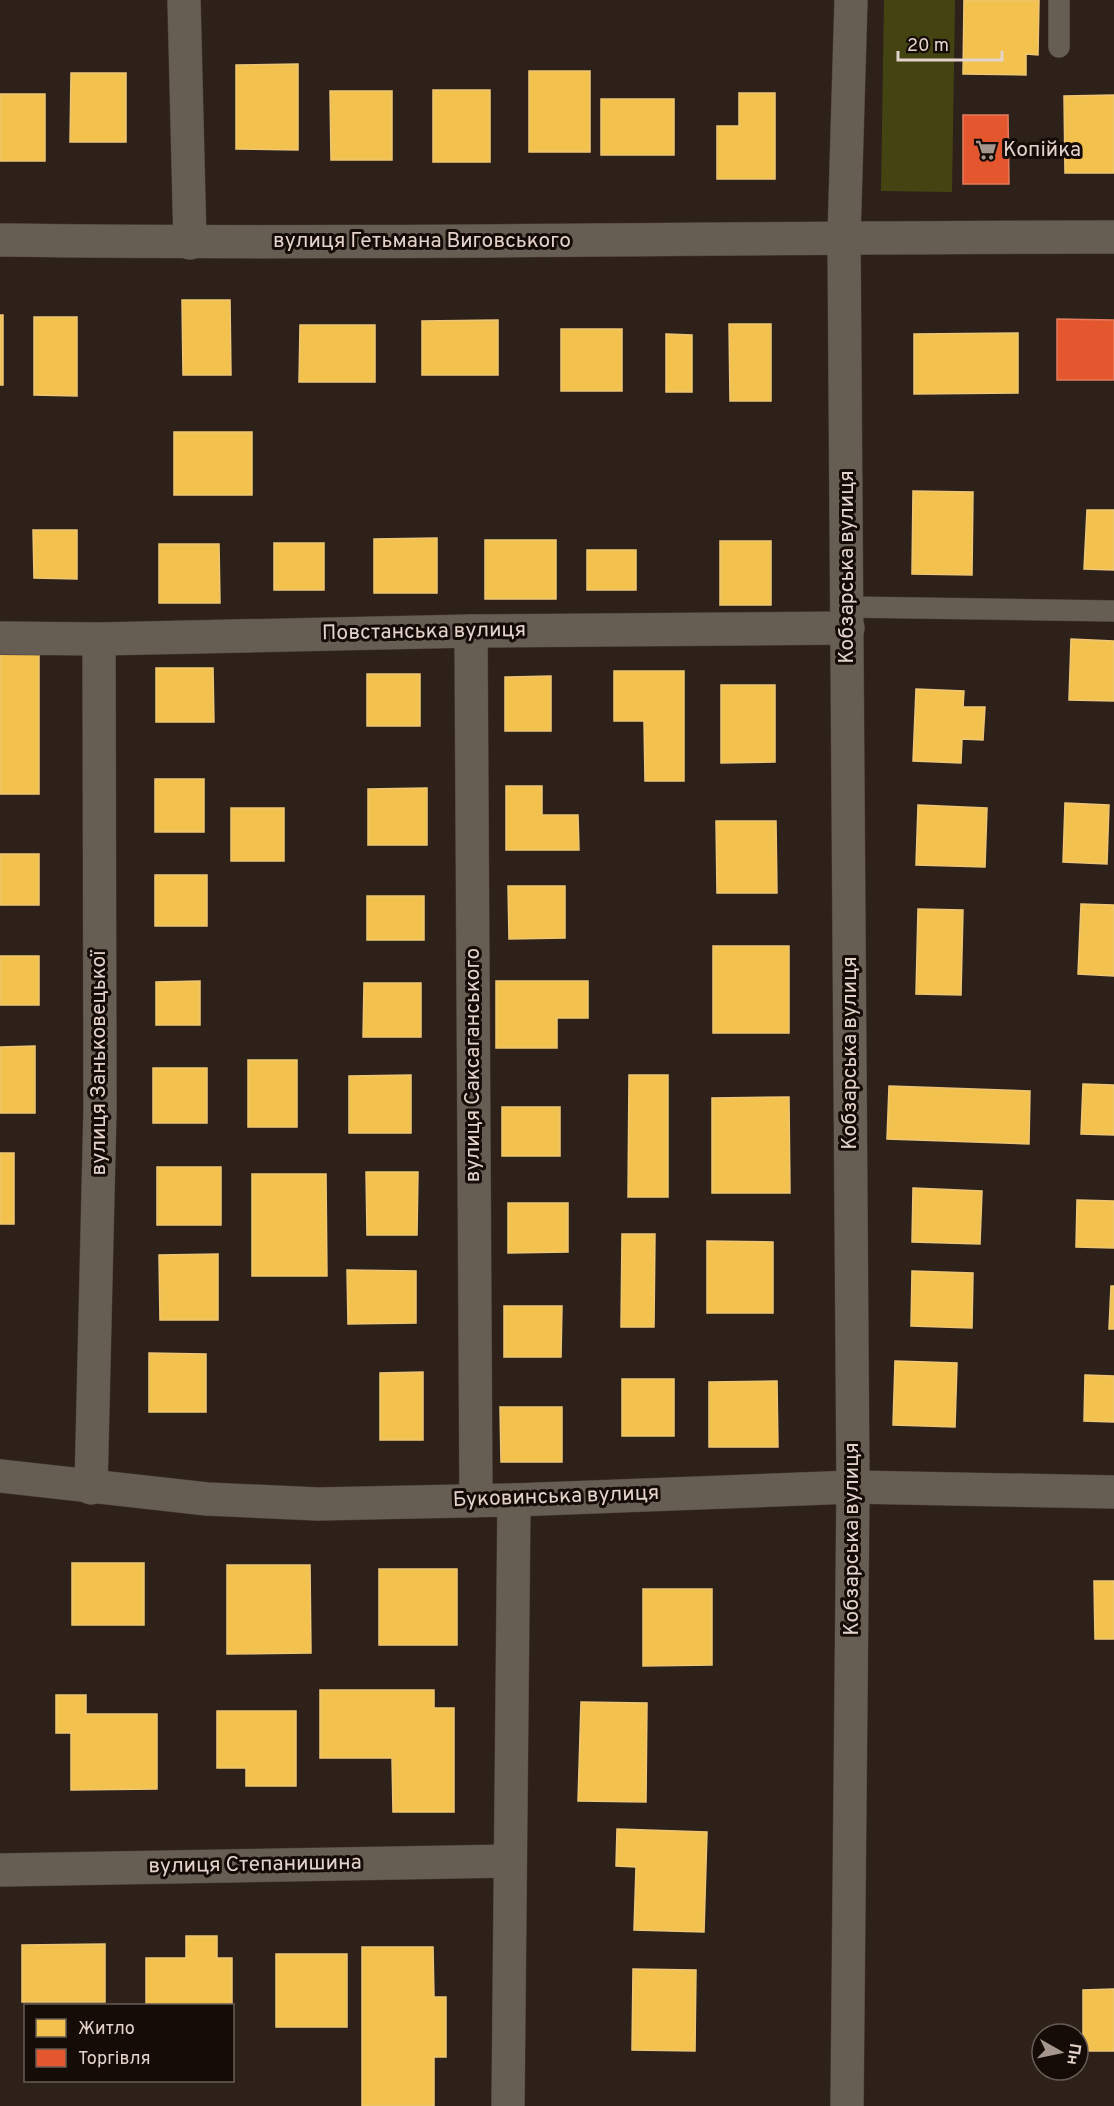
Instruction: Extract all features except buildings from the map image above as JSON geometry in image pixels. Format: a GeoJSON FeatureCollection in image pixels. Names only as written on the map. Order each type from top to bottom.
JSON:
{"type":"FeatureCollection","features":[{"type":"Feature","properties":{"kind":"street"},"geometry":{"type":"LineString","coordinates":[[184,0],[190,243]]}},
{"type":"Feature","properties":{"kind":"street","name":"Кобзарська вулиця"},"geometry":{"type":"LineString","coordinates":[[847,2106],[853,1487],[844,237],[851,0]]}},
{"type":"Feature","properties":{"kind":"street","name":"вулиця Гетьмана Виговського"},"geometry":{"type":"LineString","coordinates":[[0,240],[190,243],[1114,237]]}},
{"type":"Feature","properties":{"kind":"street","name":"Повстанська вулиця"},"geometry":{"type":"LineString","coordinates":[[0,638],[99,639],[471,631],[848,618]]}},
{"type":"Feature","properties":{"kind":"street","name":"вулиця Саксаганського"},"geometry":{"type":"LineString","coordinates":[[471,631],[476,1500]]}},
{"type":"Feature","properties":{"kind":"street","name":"вулиця Заньковецької"},"geometry":{"type":"LineString","coordinates":[[91,1488],[100,1109],[99,639]]}},
{"type":"Feature","properties":{"kind":"street","name":"Буковинська вулиця"},"geometry":{"type":"LineString","coordinates":[[0,1476],[91,1488],[207,1499],[318,1504],[514,1500],[853,1487],[1114,1492]]}},
{"type":"Feature","properties":{"kind":"street"},"geometry":{"type":"LineString","coordinates":[[508,2106],[514,1500]]}},
{"type":"Feature","properties":{"kind":"street","name":"вулиця Степанишина"},"geometry":{"type":"LineString","coordinates":[[0,1870],[510,1861]]}},
{"type":"Feature","properties":{"kind":"lane"},"geometry":{"type":"LineString","coordinates":[[1059,0],[1059,47]]}},
{"type":"Feature","properties":{"kind":"lane"},"geometry":{"type":"LineString","coordinates":[[848,618],[1114,611]]}},
{"type":"Feature","properties":{"kind":"shaded area"},"geometry":{"type":"Polygon","coordinates":[[[884,0],[955,0],[952,192],[881,191],[884,0]]]}},
{"type":"Feature","properties":{"kind":"place","name":"Копійка"},"geometry":{"type":"Point","coordinates":[986,150]}}]}
